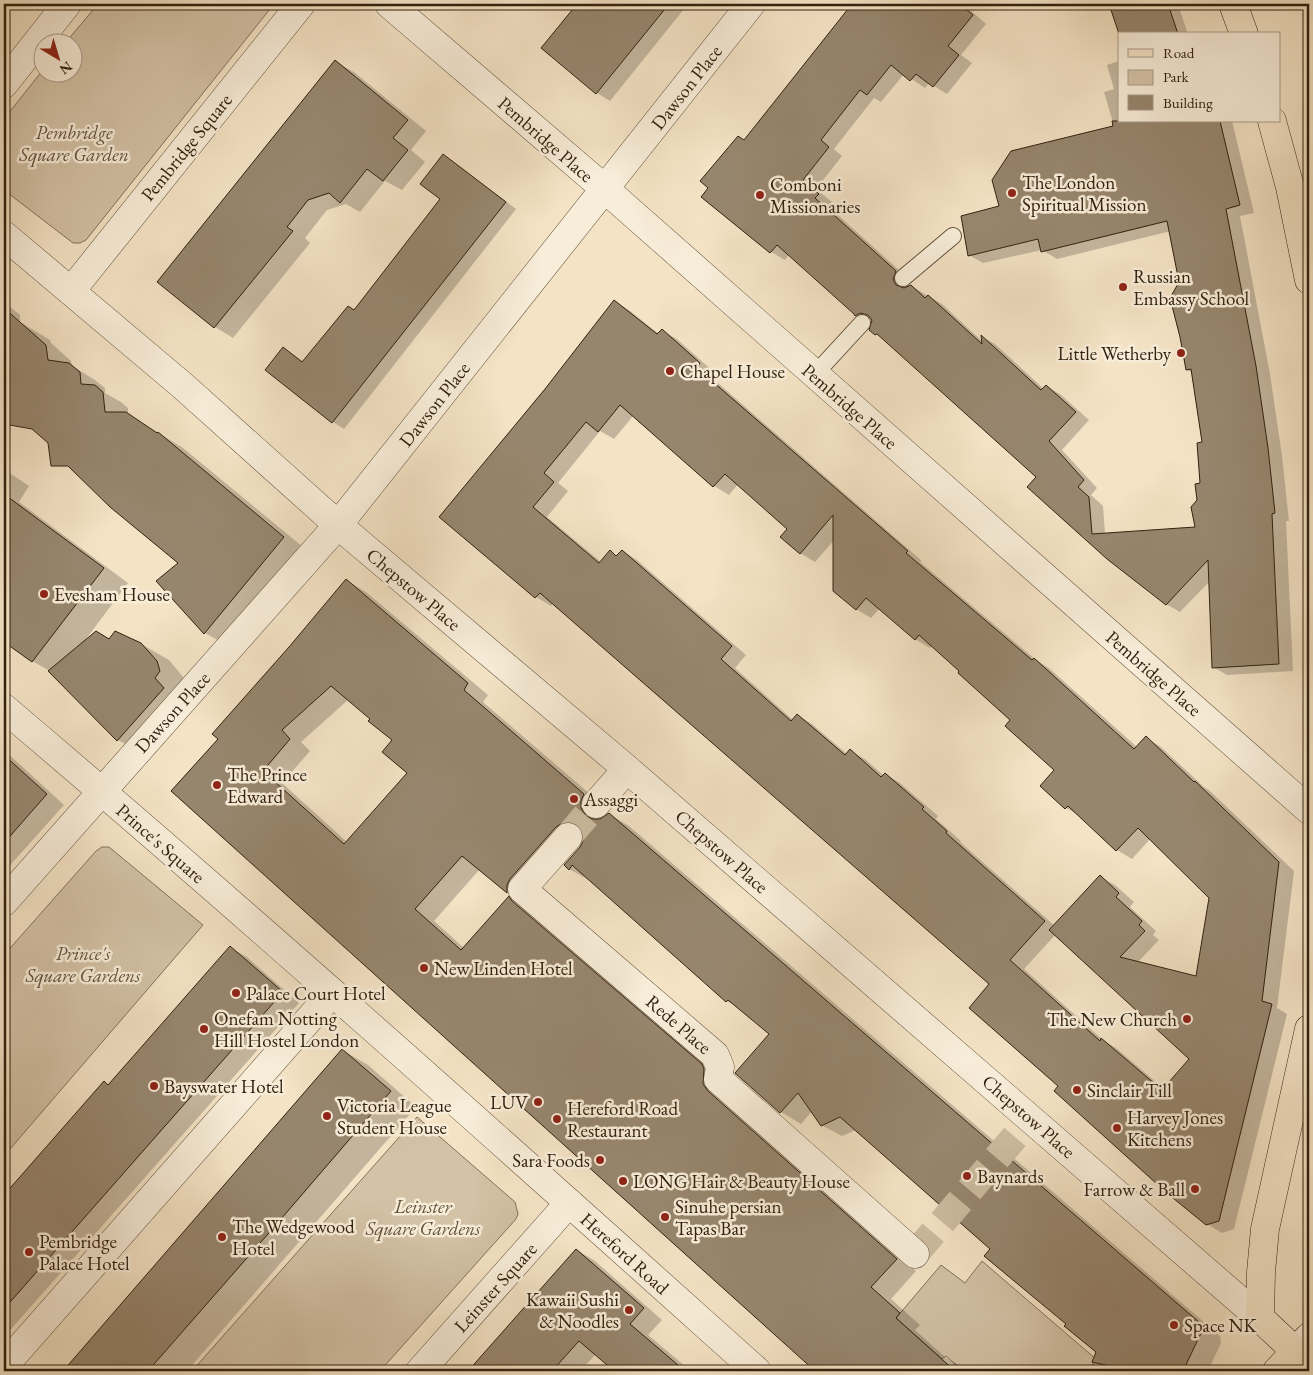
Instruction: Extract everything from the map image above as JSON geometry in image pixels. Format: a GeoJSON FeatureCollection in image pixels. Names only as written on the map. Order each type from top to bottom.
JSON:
{"type":"FeatureCollection","features":[{"type":"Feature","properties":{"kind":"main road"},"geometry":{"type":"LineString","coordinates":[[1233,4],[1243,32]]}},
{"type":"Feature","properties":{"kind":"main road"},"geometry":{"type":"LineString","coordinates":[[1272,122],[1290,187],[1309,280]]}},
{"type":"Feature","properties":{"kind":"main road"},"geometry":{"type":"LineString","coordinates":[[1277,1371],[1305,1351],[1260,1318],[1261,1272],[1265,1229],[1309,1029]]}},
{"type":"Feature","properties":{"kind":"street"},"geometry":{"type":"LineString","coordinates":[[4,84],[67,4]]}},
{"type":"Feature","properties":{"kind":"street","name":"Pembridge Square"},"geometry":{"type":"LineString","coordinates":[[71,291],[301,4]]}},
{"type":"Feature","properties":{"kind":"street","name":"Pembridge Place"},"geometry":{"type":"LineString","coordinates":[[389,4],[605,189],[1309,810]]}},
{"type":"Feature","properties":{"kind":"street","name":"Dawson Place"},"geometry":{"type":"LineString","coordinates":[[102,791],[338,525],[751,4]]}},
{"type":"Feature","properties":{"kind":"street"},"geometry":{"type":"LineString","coordinates":[[4,235],[71,291]]}},
{"type":"Feature","properties":{"kind":"street","name":"Chepstow Place"},"geometry":{"type":"LineString","coordinates":[[71,291],[183,386],[338,525],[627,769],[1260,1318]]}},
{"type":"Feature","properties":{"kind":"street"},"geometry":{"type":"LineString","coordinates":[[4,708],[102,791]]}},
{"type":"Feature","properties":{"kind":"street"},"geometry":{"type":"LineString","coordinates":[[596,804],[627,769]]}},
{"type":"Feature","properties":{"kind":"street","name":"Prince's Square"},"geometry":{"type":"LineString","coordinates":[[4,902],[102,791],[332,993]]}},
{"type":"Feature","properties":{"kind":"street","name":"Rede Place"},"geometry":{"type":"LineString","coordinates":[[568,837],[522,889],[715,1055],[720,1066],[718,1079],[915,1254]]}},
{"type":"Feature","properties":{"kind":"street"},"geometry":{"type":"LineString","coordinates":[[4,1366],[332,993]]}},
{"type":"Feature","properties":{"kind":"street","name":"Hereford Road"},"geometry":{"type":"LineString","coordinates":[[332,993],[756,1371]]}},
{"type":"Feature","properties":{"kind":"street","name":"Leinster Square"},"geometry":{"type":"LineString","coordinates":[[420,1371],[569,1203]]}},
{"type":"Feature","properties":{"kind":"lane"},"geometry":{"type":"LineString","coordinates":[[903,278],[953,236]]}},
{"type":"Feature","properties":{"kind":"lane"},"geometry":{"type":"LineString","coordinates":[[815,374],[862,323]]}},
{"type":"Feature","properties":{"kind":"green space","name":"Pembridge Square Garden"},"geometry":{"type":"Polygon","coordinates":[[[98,4],[274,4],[86,240],[80,243],[73,243],[4,190],[4,119],[33,82],[82,82],[82,32],[74,32],[98,4]]]}},
{"type":"Feature","properties":{"kind":"green space","name":"Prince's Square Gardens"},"geometry":{"type":"Polygon","coordinates":[[[102,847],[109,847],[203,925],[4,1156],[4,955],[96,851],[102,847]]]}},
{"type":"Feature","properties":{"kind":"green space","name":"Leinster Square Gardens"},"geometry":{"type":"Polygon","coordinates":[[[417,1117],[515,1202],[518,1214],[516,1219],[380,1371],[192,1371],[417,1117]]]}},
{"type":"Feature","properties":{"kind":"green space"},"geometry":{"type":"Polygon","coordinates":[[[982,1261],[1097,1360],[1087,1371],[963,1371],[946,1356],[942,1359],[896,1318],[941,1265],[965,1283],[982,1261]]]}},
{"type":"Feature","properties":{"kind":"building"},"geometry":{"type":"Polygon","coordinates":[[[577,4],[669,4],[596,94],[541,48],[577,4]]]}},
{"type":"Feature","properties":{"kind":"building"},"geometry":{"type":"Polygon","coordinates":[[[852,4],[960,4],[973,15],[948,46],[959,55],[933,87],[916,74],[910,81],[891,65],[867,95],[860,90],[821,140],[829,147],[803,180],[819,194],[815,198],[896,271],[893,279],[896,285],[904,288],[911,285],[925,298],[928,295],[982,344],[981,335],[1041,390],[1046,385],[1076,412],[1049,441],[1084,480],[1078,487],[1089,497],[1092,534],[1195,527],[1191,507],[1197,500],[1195,484],[1200,483],[1197,443],[1202,442],[1191,369],[1186,370],[1170,298],[1179,282],[1167,221],[1041,252],[1038,239],[968,256],[961,216],[999,206],[992,180],[1011,151],[1113,126],[1112,121],[1220,122],[1240,205],[1226,209],[1256,366],[1268,448],[1275,513],[1272,514],[1279,664],[1212,668],[1208,560],[1166,605],[1107,559],[1027,487],[1036,477],[877,334],[875,335],[869,330],[872,320],[868,315],[860,313],[855,316],[777,245],[770,253],[701,197],[708,188],[700,181],[738,136],[744,140],[852,4]]]}},
{"type":"Feature","properties":{"kind":"building"},"geometry":{"type":"Polygon","coordinates":[[[1109,4],[1168,4],[1177,32],[1118,32],[1109,4]]]}},
{"type":"Feature","properties":{"kind":"building"},"geometry":{"type":"Polygon","coordinates":[[[335,60],[408,120],[393,138],[408,150],[383,181],[367,169],[340,203],[329,193],[308,200],[287,227],[293,231],[214,328],[157,282],[335,60]]]}},
{"type":"Feature","properties":{"kind":"building"},"geometry":{"type":"Polygon","coordinates":[[[443,154],[506,202],[332,423],[265,370],[283,347],[302,362],[348,306],[354,310],[440,199],[420,184],[443,154]]]}},
{"type":"Feature","properties":{"kind":"building"},"geometry":{"type":"Polygon","coordinates":[[[614,300],[657,334],[662,329],[700,363],[697,368],[908,551],[906,553],[1032,660],[1034,658],[1134,749],[1146,736],[1279,862],[1262,1001],[1272,1004],[1219,1221],[1206,1225],[1168,1194],[1054,1091],[1058,1086],[969,1008],[989,984],[540,593],[535,598],[439,517],[545,389],[614,300]],[[620,405],[598,432],[586,422],[544,473],[554,482],[533,507],[599,563],[610,550],[616,556],[622,550],[732,646],[721,659],[791,721],[797,714],[845,755],[850,749],[881,777],[885,773],[924,807],[922,809],[947,831],[946,833],[1045,921],[1010,960],[1100,1041],[1101,1038],[1162,1090],[1189,1059],[1049,930],[1100,875],[1119,893],[1116,897],[1142,921],[1139,925],[1145,931],[1120,957],[1196,976],[1209,898],[1138,828],[1116,851],[1068,806],[1065,809],[1040,786],[1054,770],[1005,726],[1010,720],[958,673],[959,671],[919,635],[915,640],[866,598],[856,610],[833,591],[833,515],[800,554],[780,537],[787,529],[725,474],[713,487],[620,405]]]}},
{"type":"Feature","properties":{"kind":"building"},"geometry":{"type":"Polygon","coordinates":[[[4,308],[46,345],[48,360],[69,363],[80,372],[81,384],[95,385],[103,392],[105,412],[126,412],[158,432],[284,537],[204,634],[156,581],[178,563],[110,507],[68,466],[51,466],[48,443],[32,429],[4,424],[4,308]]]}},
{"type":"Feature","properties":{"kind":"building","name":"Evesham House"},"geometry":{"type":"Polygon","coordinates":[[[4,494],[104,568],[32,662],[4,642],[4,494]]]}},
{"type":"Feature","properties":{"kind":"building"},"geometry":{"type":"Polygon","coordinates":[[[346,579],[468,683],[464,690],[584,794],[581,808],[586,816],[600,819],[609,813],[1200,1323],[1202,1331],[1183,1371],[1132,1371],[1092,1362],[1096,1352],[1064,1326],[1066,1324],[984,1256],[990,1249],[840,1117],[821,1126],[798,1093],[780,1113],[735,1073],[769,1034],[728,1000],[726,1002],[572,865],[569,870],[564,865],[583,841],[583,833],[578,825],[564,822],[556,827],[510,879],[507,885],[507,893],[462,856],[415,909],[461,950],[509,896],[512,901],[702,1064],[704,1069],[703,1084],[708,1091],[897,1259],[871,1287],[900,1313],[896,1318],[955,1371],[815,1371],[171,791],[218,739],[212,734],[346,579]],[[331,686],[282,730],[290,739],[263,771],[344,844],[407,773],[382,752],[392,740],[368,721],[370,719],[331,686]]]}},
{"type":"Feature","properties":{"kind":"building"},"geometry":{"type":"Polygon","coordinates":[[[96,631],[109,639],[115,631],[141,643],[157,661],[160,671],[155,678],[164,688],[117,741],[48,671],[96,631]]]}},
{"type":"Feature","properties":{"kind":"building"},"geometry":{"type":"Polygon","coordinates":[[[4,755],[47,794],[4,843],[4,755]]]}},
{"type":"Feature","properties":{"kind":"building"},"geometry":{"type":"Polygon","coordinates":[[[230,946],[283,992],[4,1309],[4,1195],[104,1081],[108,1085],[230,946]]]}},
{"type":"Feature","properties":{"kind":"building"},"geometry":{"type":"Polygon","coordinates":[[[342,1049],[391,1091],[275,1226],[148,1371],[63,1371],[342,1049]]]}},
{"type":"Feature","properties":{"kind":"building"},"geometry":{"type":"Polygon","coordinates":[[[576,1249],[644,1308],[630,1324],[685,1371],[614,1371],[579,1341],[552,1371],[468,1371],[576,1249]]]}},
{"type":"Feature","properties":{"kind":"tunnel"},"geometry":{"type":"LineString","coordinates":[[568,837],[596,804]]}},
{"type":"Feature","properties":{"kind":"tunnel"},"geometry":{"type":"LineString","coordinates":[[915,1254],[1031,1118]]}},
{"type":"Feature","properties":{"kind":"place","name":"The London Spiritual Mission"},"geometry":{"type":"Point","coordinates":[1012,193]}},
{"type":"Feature","properties":{"kind":"place","name":"Comboni Missionaries"},"geometry":{"type":"Point","coordinates":[760,195]}},
{"type":"Feature","properties":{"kind":"place","name":"Russian Embassy School"},"geometry":{"type":"Point","coordinates":[1123,287]}},
{"type":"Feature","properties":{"kind":"place","name":"Little Wetherby"},"geometry":{"type":"Point","coordinates":[1181,353]}},
{"type":"Feature","properties":{"kind":"place","name":"Chapel House"},"geometry":{"type":"Point","coordinates":[670,371]}},
{"type":"Feature","properties":{"kind":"place","name":"Evesham House"},"geometry":{"type":"Point","coordinates":[44,594]}},
{"type":"Feature","properties":{"kind":"place","name":"The Prince Edward"},"geometry":{"type":"Point","coordinates":[217,785]}},
{"type":"Feature","properties":{"kind":"place","name":"Assaggi"},"geometry":{"type":"Point","coordinates":[574,799]}},
{"type":"Feature","properties":{"kind":"place","name":"New Linden Hotel"},"geometry":{"type":"Point","coordinates":[424,968]}},
{"type":"Feature","properties":{"kind":"place","name":"Palace Court Hotel"},"geometry":{"type":"Point","coordinates":[236,993]}},
{"type":"Feature","properties":{"kind":"place","name":"The New Church"},"geometry":{"type":"Point","coordinates":[1187,1019]}},
{"type":"Feature","properties":{"kind":"place","name":"Onefam Notting Hill Hostel London"},"geometry":{"type":"Point","coordinates":[204,1029]}},
{"type":"Feature","properties":{"kind":"place","name":"Bayswater Hotel"},"geometry":{"type":"Point","coordinates":[154,1086]}},
{"type":"Feature","properties":{"kind":"place","name":"Sinclair Till"},"geometry":{"type":"Point","coordinates":[1077,1090]}},
{"type":"Feature","properties":{"kind":"place","name":"LUV"},"geometry":{"type":"Point","coordinates":[538,1102]}},
{"type":"Feature","properties":{"kind":"place","name":"Victoria League Student House"},"geometry":{"type":"Point","coordinates":[327,1116]}},
{"type":"Feature","properties":{"kind":"place","name":"Hereford Road Restaurant"},"geometry":{"type":"Point","coordinates":[557,1119]}},
{"type":"Feature","properties":{"kind":"place","name":"Harvey Jones Kitchens"},"geometry":{"type":"Point","coordinates":[1117,1128]}},
{"type":"Feature","properties":{"kind":"place","name":"Sara Foods"},"geometry":{"type":"Point","coordinates":[600,1160]}},
{"type":"Feature","properties":{"kind":"place","name":"Baynards"},"geometry":{"type":"Point","coordinates":[967,1176]}},
{"type":"Feature","properties":{"kind":"place","name":"LONG Hair & Beauty House"},"geometry":{"type":"Point","coordinates":[623,1181]}},
{"type":"Feature","properties":{"kind":"place","name":"Farrow & Ball"},"geometry":{"type":"Point","coordinates":[1195,1189]}},
{"type":"Feature","properties":{"kind":"place","name":"Sinuhe persian Tapas Bar"},"geometry":{"type":"Point","coordinates":[665,1217]}},
{"type":"Feature","properties":{"kind":"place","name":"The Wedgewood Hotel"},"geometry":{"type":"Point","coordinates":[222,1237]}},
{"type":"Feature","properties":{"kind":"place","name":"Pembridge Palace Hotel"},"geometry":{"type":"Point","coordinates":[29,1252]}},
{"type":"Feature","properties":{"kind":"place","name":"Kawaii Sushi & Noodles"},"geometry":{"type":"Point","coordinates":[629,1310]}},
{"type":"Feature","properties":{"kind":"place","name":"Space NK"},"geometry":{"type":"Point","coordinates":[1174,1325]}}]}
